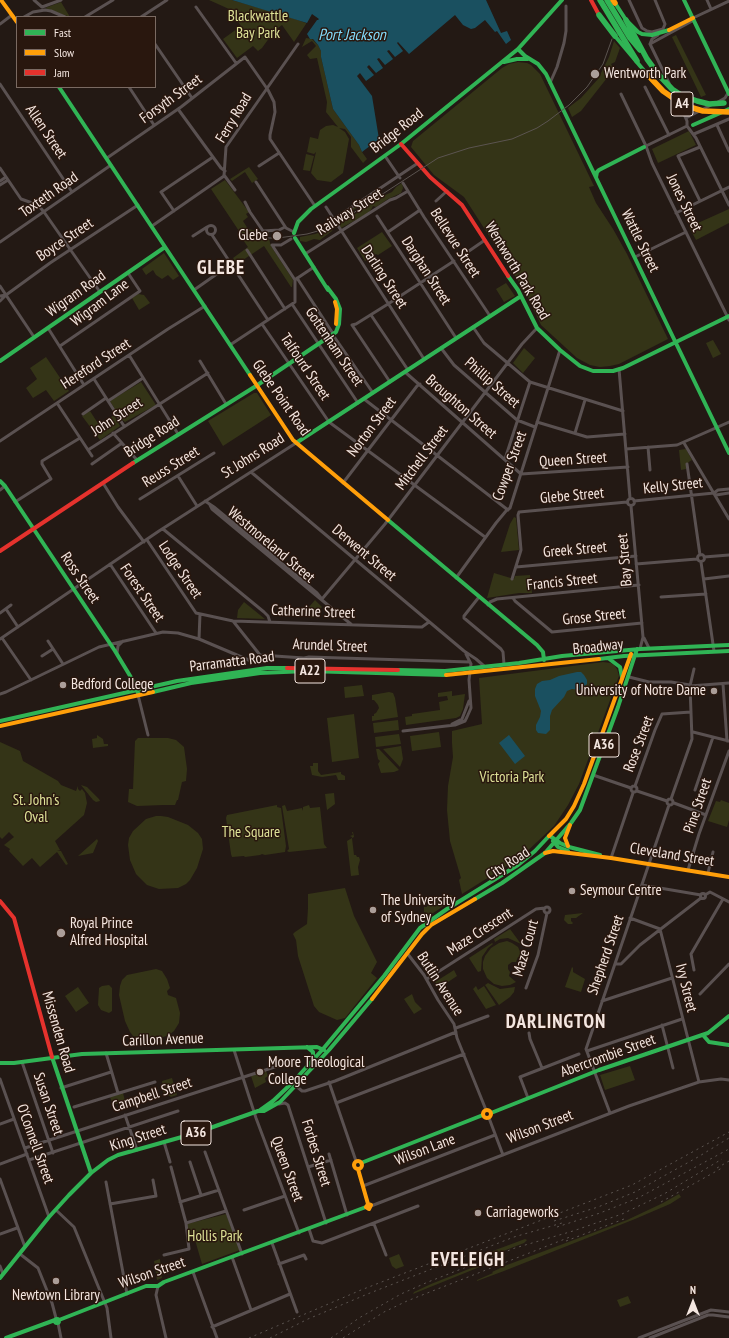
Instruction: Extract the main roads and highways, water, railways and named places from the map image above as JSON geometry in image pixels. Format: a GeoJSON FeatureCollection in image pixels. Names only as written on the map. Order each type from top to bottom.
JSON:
{"type":"FeatureCollection","features":[{"type":"Feature","properties":{"kind":"main road"},"geometry":{"type":"LineString","coordinates":[[1,0],[16,21]]}},
{"type":"Feature","properties":{"kind":"main road","name":"Bridge Road"},"geometry":{"type":"LineString","coordinates":[[0,551],[137,460],[256,386],[333,334],[339,324],[340,309],[336,299],[305,254],[294,235],[300,220],[315,206],[401,144],[518,50],[562,0]]}},
{"type":"Feature","properties":{"kind":"main road","name":"A4"},"geometry":{"type":"LineString","coordinates":[[600,0],[637,61],[656,85],[670,97],[683,104],[703,111],[729,112]]}},
{"type":"Feature","properties":{"kind":"main road"},"geometry":{"type":"LineString","coordinates":[[607,0],[630,38],[647,59]]}},
{"type":"Feature","properties":{"kind":"main road","name":"A4"},"geometry":{"type":"LineString","coordinates":[[614,0],[647,59],[666,83],[681,95],[697,101],[709,104],[729,102]]}},
{"type":"Feature","properties":{"kind":"main road"},"geometry":{"type":"LineString","coordinates":[[684,0],[728,93]]}},
{"type":"Feature","properties":{"kind":"main road"},"geometry":{"type":"LineString","coordinates":[[592,1],[604,24],[637,61]]}},
{"type":"Feature","properties":{"kind":"main road"},"geometry":{"type":"LineString","coordinates":[[626,20],[638,32],[648,36],[669,30],[694,19]]}},
{"type":"Feature","properties":{"kind":"main road","name":"Wattle Street"},"geometry":{"type":"LineString","coordinates":[[518,50],[540,66],[550,83],[729,453]]}},
{"type":"Feature","properties":{"kind":"main road"},"geometry":{"type":"LineString","coordinates":[[502,62],[517,59],[530,59]]}},
{"type":"Feature","properties":{"kind":"main road","name":"Glebe Point Road"},"geometry":{"type":"LineString","coordinates":[[60,88],[205,306],[256,386],[296,443],[537,645],[543,652],[544,658]]}},
{"type":"Feature","properties":{"kind":"main road"},"geometry":{"type":"LineString","coordinates":[[694,124],[729,108]]}},
{"type":"Feature","properties":{"kind":"main road","name":"Wentworth Park Road"},"geometry":{"type":"LineString","coordinates":[[401,144],[430,177],[462,205],[521,296],[537,328],[560,350],[576,363],[588,370],[602,372],[619,369],[728,318]]}},
{"type":"Feature","properties":{"kind":"main road"},"geometry":{"type":"LineString","coordinates":[[596,178],[599,170],[645,147]]}},
{"type":"Feature","properties":{"kind":"main road"},"geometry":{"type":"LineString","coordinates":[[591,167],[599,170]]}},
{"type":"Feature","properties":{"kind":"main road","name":"Wigram Road"},"geometry":{"type":"LineString","coordinates":[[0,361],[165,247]]}},
{"type":"Feature","properties":{"kind":"main road","name":"St Johns Road"},"geometry":{"type":"LineString","coordinates":[[296,443],[521,296]]}},
{"type":"Feature","properties":{"kind":"main road","name":"Ross Street"},"geometry":{"type":"LineString","coordinates":[[0,481],[2,488],[15,502],[117,653],[135,684],[138,693]]}},
{"type":"Feature","properties":{"kind":"main road","name":"Broadway"},"geometry":{"type":"LineString","coordinates":[[470,671],[714,649],[729,645]]}},
{"type":"Feature","properties":{"kind":"main road","name":"Broadway"},"geometry":{"type":"LineString","coordinates":[[470,671],[485,667],[544,658],[649,648],[714,649],[729,651]]}},
{"type":"Feature","properties":{"kind":"main road","name":"City Road"},"geometry":{"type":"LineString","coordinates":[[325,1051],[385,984],[416,933],[429,921],[514,868],[535,851],[566,819],[580,794],[622,681],[637,649]]}},
{"type":"Feature","properties":{"kind":"main road","name":"City Road"},"geometry":{"type":"LineString","coordinates":[[406,951],[431,925],[502,883],[545,853],[571,824],[580,810],[593,775],[629,677],[633,657]]}},
{"type":"Feature","properties":{"kind":"main road"},"geometry":{"type":"LineString","coordinates":[[544,658],[544,665]]}},
{"type":"Feature","properties":{"kind":"main road"},"geometry":{"type":"LineString","coordinates":[[606,658],[620,667],[622,681]]}},
{"type":"Feature","properties":{"kind":"main road","name":"Parramatta Road"},"geometry":{"type":"LineString","coordinates":[[0,726],[138,693],[177,681],[267,668],[299,667],[432,672],[470,671]]}},
{"type":"Feature","properties":{"kind":"main road","name":"Parramatta Road"},"geometry":{"type":"LineString","coordinates":[[0,721],[191,683],[253,674],[307,671],[432,676],[470,671]]}},
{"type":"Feature","properties":{"kind":"main road"},"geometry":{"type":"LineString","coordinates":[[569,848],[565,838],[571,824]]}},
{"type":"Feature","properties":{"kind":"main road","name":"Cleveland Street"},"geometry":{"type":"LineString","coordinates":[[550,836],[564,850],[577,854]]}},
{"type":"Feature","properties":{"kind":"main road","name":"Cleveland Street"},"geometry":{"type":"LineString","coordinates":[[556,842],[569,848],[611,858]]}},
{"type":"Feature","properties":{"kind":"main road","name":"Cleveland Street"},"geometry":{"type":"LineString","coordinates":[[545,853],[553,851],[611,858],[729,876]]}},
{"type":"Feature","properties":{"kind":"main road","name":"Missenden Road"},"geometry":{"type":"LineString","coordinates":[[0,901],[14,918],[61,1088],[91,1173]]}},
{"type":"Feature","properties":{"kind":"main road","name":"Abercrombie Street"},"geometry":{"type":"LineString","coordinates":[[368,1206],[358,1169],[362,1167],[358,1162],[594,1072],[710,1033],[729,1016]]}},
{"type":"Feature","properties":{"kind":"main road"},"geometry":{"type":"LineString","coordinates":[[703,1035],[709,1042],[729,1046]]}},
{"type":"Feature","properties":{"kind":"main road"},"geometry":{"type":"LineString","coordinates":[[307,1047],[313,1052],[312,1060]]}},
{"type":"Feature","properties":{"kind":"main road","name":"Carillon Avenue"},"geometry":{"type":"LineString","coordinates":[[0,1063],[22,1062],[71,1055],[106,1053],[307,1047],[317,1047],[325,1051]]}},
{"type":"Feature","properties":{"kind":"main road","name":"King Street"},"geometry":{"type":"LineString","coordinates":[[257,1112],[294,1085],[312,1060],[325,1051]]}},
{"type":"Feature","properties":{"kind":"main road","name":"King Street"},"geometry":{"type":"LineString","coordinates":[[2,1276],[49,1217],[91,1173],[113,1157],[196,1133],[257,1112],[264,1111],[274,1106],[325,1051]]}},
{"type":"Feature","properties":{"kind":"main road","name":"Wilson Street"},"geometry":{"type":"LineString","coordinates":[[6,1338],[149,1286],[158,1286],[163,1282],[326,1223],[368,1206]]}},
{"type":"Feature","properties":{"kind":"water","name":"Port Jackson"},"geometry":{"type":"Polygon","coordinates":[[[232,0],[486,0],[501,33],[507,31],[511,40],[506,44],[497,31],[495,32],[485,20],[475,28],[471,29],[463,25],[455,15],[409,54],[398,42],[397,43],[403,51],[395,57],[389,50],[387,51],[393,59],[385,65],[379,58],[377,59],[383,68],[376,73],[369,65],[367,67],[374,75],[366,81],[360,73],[357,76],[372,96],[379,139],[362,152],[359,145],[333,109],[321,57],[321,51],[318,45],[313,39],[310,39],[307,34],[319,19],[312,14],[307,23],[232,0]]]}},
{"type":"Feature","properties":{"kind":"water"},"geometry":{"type":"Polygon","coordinates":[[[581,672],[584,675],[587,680],[587,684],[580,690],[572,689],[567,691],[564,697],[552,710],[550,716],[550,730],[546,734],[538,733],[536,730],[536,725],[541,711],[535,696],[537,684],[542,681],[581,672]]]}},
{"type":"Feature","properties":{"kind":"water"},"geometry":{"type":"Polygon","coordinates":[[[509,735],[525,756],[515,764],[499,743],[509,735]]]}},
{"type":"Feature","properties":{"kind":"tram line"},"geometry":{"type":"LineString","coordinates":[[246,234],[263,238],[278,238],[307,234],[325,229],[341,221],[438,158],[469,148],[512,139],[537,128],[569,105],[587,87],[603,64],[612,39]]}},
{"type":"Feature","properties":{"kind":"railway"},"geometry":{"type":"LineString","coordinates":[[249,1338],[361,1290],[632,1185],[729,1132]]}},
{"type":"Feature","properties":{"kind":"railway"},"geometry":{"type":"LineString","coordinates":[[554,1221],[598,1207],[635,1192],[729,1138]]}},
{"type":"Feature","properties":{"kind":"railway"},"geometry":{"type":"LineString","coordinates":[[557,1227],[600,1213],[638,1198],[729,1149]]}},
{"type":"Feature","properties":{"kind":"railway"},"geometry":{"type":"LineString","coordinates":[[331,1338],[359,1318],[401,1294],[515,1248],[573,1231],[622,1214],[664,1194],[722,1159]]}},
{"type":"Feature","properties":{"kind":"railway"},"geometry":{"type":"LineString","coordinates":[[717,1168],[729,1161]]}},
{"type":"Feature","properties":{"kind":"railway"},"geometry":{"type":"LineString","coordinates":[[661,1202],[722,1168]]}},
{"type":"Feature","properties":{"kind":"railway"},"geometry":{"type":"LineString","coordinates":[[566,1241],[624,1219]]}},
{"type":"Feature","properties":{"kind":"railway"},"geometry":{"type":"LineString","coordinates":[[270,1338],[308,1319],[370,1293],[514,1237],[562,1223]]}},
{"type":"Feature","properties":{"kind":"railway"},"geometry":{"type":"LineString","coordinates":[[343,1338],[384,1312],[407,1301],[570,1237]]}},
{"type":"Feature","properties":{"kind":"place","name":"Wentworth Park"},"geometry":{"type":"Point","coordinates":[595,74]}},
{"type":"Feature","properties":{"kind":"place","name":"Glebe"},"geometry":{"type":"Point","coordinates":[277,236]}},
{"type":"Feature","properties":{"kind":"place","name":"Bedford College"},"geometry":{"type":"Point","coordinates":[63,685]}},
{"type":"Feature","properties":{"kind":"place","name":"University of Notre Dame"},"geometry":{"type":"Point","coordinates":[714,691]}},
{"type":"Feature","properties":{"kind":"place","name":"Seymour Centre"},"geometry":{"type":"Point","coordinates":[572,891]}},
{"type":"Feature","properties":{"kind":"place","name":"The University of Sydney"},"geometry":{"type":"Point","coordinates":[373,910]}},
{"type":"Feature","properties":{"kind":"place","name":"Royal Prince Alfred Hospital"},"geometry":{"type":"Point","coordinates":[61,933]}},
{"type":"Feature","properties":{"kind":"place","name":"Moore Theological College"},"geometry":{"type":"Point","coordinates":[260,1072]}},
{"type":"Feature","properties":{"kind":"place","name":"Carriageworks"},"geometry":{"type":"Point","coordinates":[478,1213]}},
{"type":"Feature","properties":{"kind":"place","name":"Newtown Library"},"geometry":{"type":"Point","coordinates":[56,1281]}},
{"type":"Feature","properties":{"kind":"district","name":"GLEBE"},"geometry":{"type":"Point","coordinates":[221,269]}},
{"type":"Feature","properties":{"kind":"district","name":"DARLINGTON"},"geometry":{"type":"Point","coordinates":[556,1023]}},
{"type":"Feature","properties":{"kind":"district","name":"EVELEIGH"},"geometry":{"type":"Point","coordinates":[468,1261]}},
{"type":"Feature","properties":{"kind":"park label","name":"Blackwattle Bay Park"},"geometry":{"type":"Point","coordinates":[258,26]}},
{"type":"Feature","properties":{"kind":"park label","name":"Victoria Park"},"geometry":{"type":"Point","coordinates":[512,778]}},
{"type":"Feature","properties":{"kind":"park label","name":"St. John's Oval"},"geometry":{"type":"Point","coordinates":[36,810]}},
{"type":"Feature","properties":{"kind":"park label","name":"The Square"},"geometry":{"type":"Point","coordinates":[251,833]}},
{"type":"Feature","properties":{"kind":"park label","name":"Hollis Park"},"geometry":{"type":"Point","coordinates":[215,1237]}}]}
